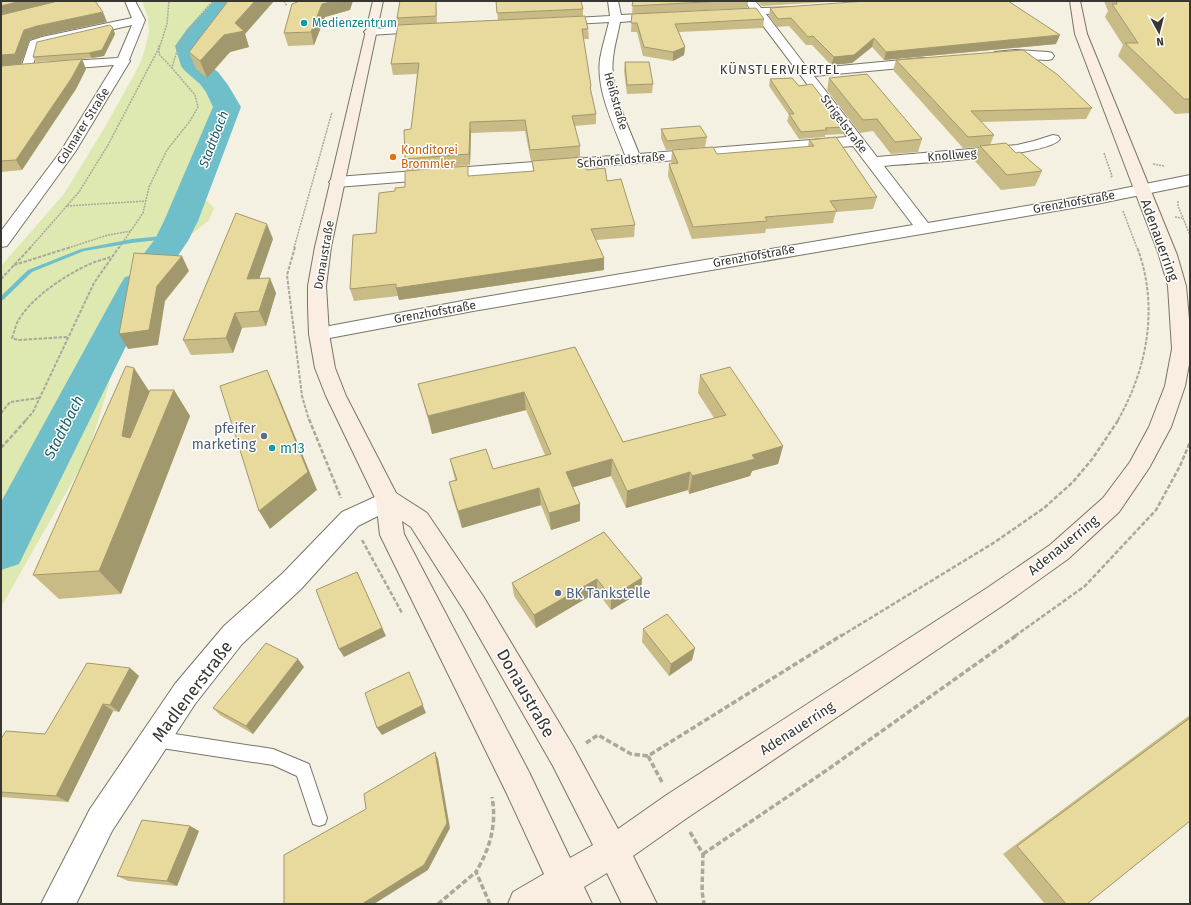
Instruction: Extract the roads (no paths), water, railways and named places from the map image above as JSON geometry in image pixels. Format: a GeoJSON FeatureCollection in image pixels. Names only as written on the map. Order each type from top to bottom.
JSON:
{"type":"FeatureCollection","features":[{"type":"Feature","properties":{"kind":"street"},"geometry":{"type":"LineString","coordinates":[[27,68],[34,44],[139,20],[130,1]]}},
{"type":"Feature","properties":{"kind":"street","name":"Donaustraße"},"geometry":{"type":"LineString","coordinates":[[378,1],[323,247],[317,286],[319,334],[325,368],[336,396],[388,500],[392,535],[518,784],[570,892]]}},
{"type":"Feature","properties":{"kind":"street"},"geometry":{"type":"LineString","coordinates":[[613,1],[616,10],[615,18]]}},
{"type":"Feature","properties":{"kind":"street","name":"Adenauerring"},"geometry":{"type":"LineString","coordinates":[[525,904],[570,892],[613,851],[676,807],[996,596],[1059,552],[1111,505],[1138,468],[1160,427],[1175,386],[1182,349],[1177,286],[1168,255],[1081,34],[1075,1]]}},
{"type":"Feature","properties":{"kind":"street"},"geometry":{"type":"LineString","coordinates":[[718,14],[754,6],[812,8]]}},
{"type":"Feature","properties":{"kind":"street","name":"Strigelstraße"},"geometry":{"type":"LineString","coordinates":[[754,6],[924,228]]}},
{"type":"Feature","properties":{"kind":"street"},"geometry":{"type":"LineString","coordinates":[[544,22],[671,16]]}},
{"type":"Feature","properties":{"kind":"street","name":"Heißstraße"},"geometry":{"type":"LineString","coordinates":[[615,18],[608,44],[606,68],[613,100],[634,159]]}},
{"type":"Feature","properties":{"kind":"street","name":"Colmarer Straße"},"geometry":{"type":"LineString","coordinates":[[1,242],[33,202],[68,151],[124,61],[139,20]]}},
{"type":"Feature","properties":{"kind":"street"},"geometry":{"type":"LineString","coordinates":[[370,32],[441,28]]}},
{"type":"Feature","properties":{"kind":"street"},"geometry":{"type":"LineString","coordinates":[[984,56],[1015,54],[1048,56]]}},
{"type":"Feature","properties":{"kind":"street"},"geometry":{"type":"LineString","coordinates":[[807,74],[938,60]]}},
{"type":"Feature","properties":{"kind":"street"},"geometry":{"type":"LineString","coordinates":[[1,70],[124,61]]}},
{"type":"Feature","properties":{"kind":"street","name":"Knollweg"},"geometry":{"type":"LineString","coordinates":[[874,162],[1017,149],[1038,145],[1053,139]]}},
{"type":"Feature","properties":{"kind":"street","name":"Schönfeldstraße"},"geometry":{"type":"LineString","coordinates":[[337,182],[857,141]]}},
{"type":"Feature","properties":{"kind":"street","name":"Grenzhofstraße"},"geometry":{"type":"LineString","coordinates":[[319,334],[473,305],[1105,197],[1190,180]]}},
{"type":"Feature","properties":{"kind":"street","name":"Donaustraße"},"geometry":{"type":"LineString","coordinates":[[388,500],[419,520],[474,604],[563,756],[640,904]]}},
{"type":"Feature","properties":{"kind":"street","name":"Madlenerstraße"},"geometry":{"type":"LineString","coordinates":[[58,904],[101,820],[185,694],[233,635],[292,581],[350,519],[388,500]]}},
{"type":"Feature","properties":{"kind":"lane"},"geometry":{"type":"LineString","coordinates":[[155,739],[274,757],[303,770],[319,818]]}},
{"type":"Feature","properties":{"kind":"waterway","name":"Stadtbach"},"geometry":{"type":"LineString","coordinates":[[151,268],[171,241],[181,221],[227,107],[219,91],[209,78],[194,66],[187,46],[195,34],[226,1]]}},
{"type":"Feature","properties":{"kind":"waterway"},"geometry":{"type":"LineString","coordinates":[[1,299],[30,271],[83,250],[132,241],[173,237]]}},
{"type":"Feature","properties":{"kind":"waterway","name":"Stadtbach"},"geometry":{"type":"LineString","coordinates":[[1,549],[138,285]]}},
{"type":"Feature","properties":{"kind":"place","name":"Medienzentrum"},"geometry":{"type":"Point","coordinates":[304,23]}},
{"type":"Feature","properties":{"kind":"place","name":"Konditorei Brommler"},"geometry":{"type":"Point","coordinates":[393,157]}},
{"type":"Feature","properties":{"kind":"place","name":"pfeifer marketing"},"geometry":{"type":"Point","coordinates":[264,436]}},
{"type":"Feature","properties":{"kind":"place","name":"m13"},"geometry":{"type":"Point","coordinates":[272,448]}},
{"type":"Feature","properties":{"kind":"place","name":"BK Tankstelle"},"geometry":{"type":"Point","coordinates":[558,593]}},
{"type":"Feature","properties":{"kind":"district","name":"KÜNSTLERVIERTEL"},"geometry":{"type":"Point","coordinates":[780,69]}}]}
